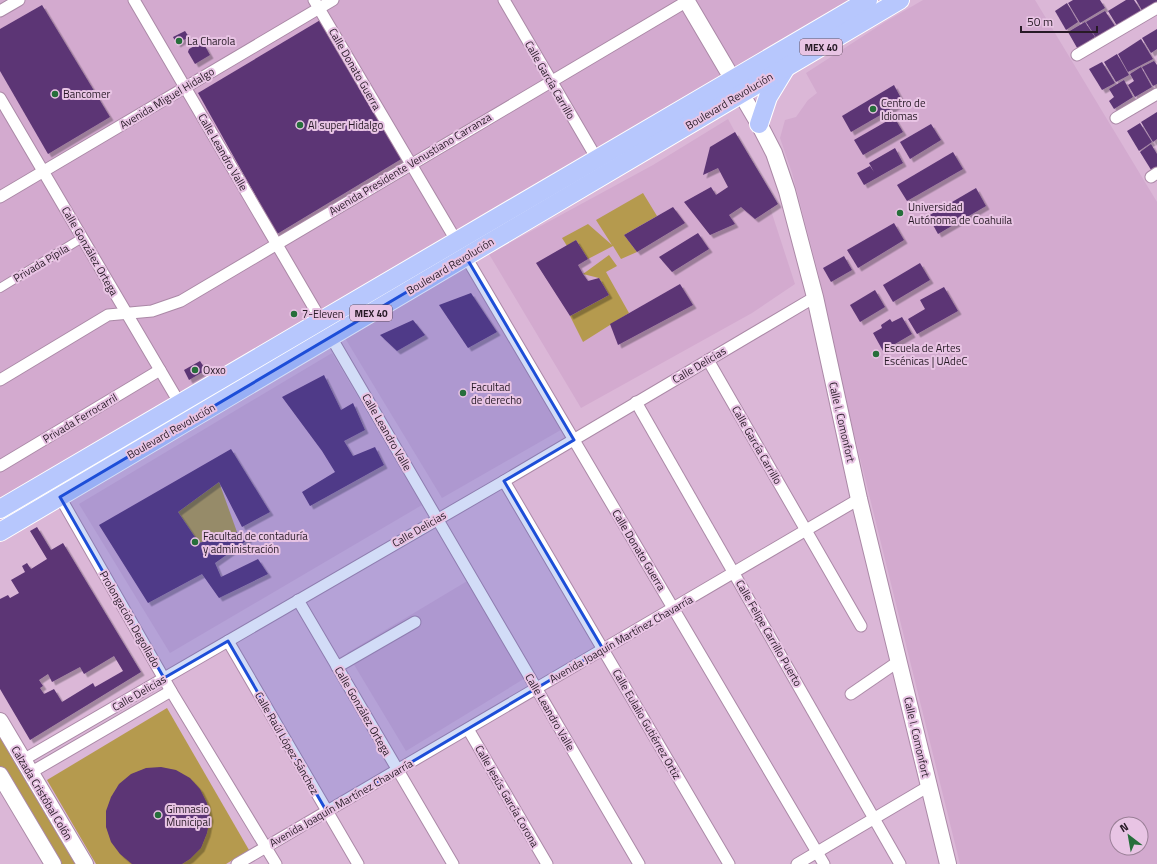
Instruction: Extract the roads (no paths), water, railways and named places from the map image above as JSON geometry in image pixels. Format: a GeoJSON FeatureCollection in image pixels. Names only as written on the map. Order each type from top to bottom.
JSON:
{"type":"FeatureCollection","features":[{"type":"Feature","properties":{"kind":"main road","name":"Calle I. Comonfort"},"geometry":{"type":"LineString","coordinates":[[687,0],[759,124],[774,153],[787,191],[815,297],[859,499],[948,864]]}},
{"type":"Feature","properties":{"kind":"main road","name":"MEX 40"},"geometry":{"type":"LineString","coordinates":[[0,509],[597,159],[737,86],[868,0]]}},
{"type":"Feature","properties":{"kind":"main road","name":"Boulevard Revolución"},"geometry":{"type":"LineString","coordinates":[[0,532],[466,257],[737,86],[785,68],[900,0]]}},
{"type":"Feature","properties":{"kind":"main road"},"geometry":{"type":"LineString","coordinates":[[759,124],[768,97],[785,68]]}},
{"type":"Feature","properties":{"kind":"main road","name":"Calzada Cristóbal Colón"},"geometry":{"type":"LineString","coordinates":[[0,721],[85,864]]}},
{"type":"Feature","properties":{"kind":"main road"},"geometry":{"type":"LineString","coordinates":[[0,775],[53,864]]}},
{"type":"Feature","properties":{"kind":"street"},"geometry":{"type":"LineString","coordinates":[[0,11],[19,0]]}},
{"type":"Feature","properties":{"kind":"street","name":"Calle Leandro Valle"},"geometry":{"type":"LineString","coordinates":[[134,0],[639,864]]}},
{"type":"Feature","properties":{"kind":"street","name":"Avenida Miguel Hidalgo"},"geometry":{"type":"LineString","coordinates":[[0,197],[185,88],[317,4],[333,0]]}},
{"type":"Feature","properties":{"kind":"street","name":"Calle García Carrillo"},"geometry":{"type":"LineString","coordinates":[[504,0],[597,159]]}},
{"type":"Feature","properties":{"kind":"street","name":"Avenida Presidente Venustiano Carranza"},"geometry":{"type":"LineString","coordinates":[[0,380],[108,315],[126,312],[152,311],[181,301],[687,0]]}},
{"type":"Feature","properties":{"kind":"street","name":"Calle Donato Guerra"},"geometry":{"type":"LineString","coordinates":[[317,4],[456,242]]}},
{"type":"Feature","properties":{"kind":"street"},"geometry":{"type":"LineString","coordinates":[[1077,55],[1157,8]]}},
{"type":"Feature","properties":{"kind":"street"},"geometry":{"type":"LineString","coordinates":[[1116,118],[1157,94]]}},
{"type":"Feature","properties":{"kind":"street","name":"Calle González Ortega"},"geometry":{"type":"LineString","coordinates":[[1,102],[180,404]]}},
{"type":"Feature","properties":{"kind":"street","name":"Privada Pípila"},"geometry":{"type":"LineString","coordinates":[[0,288],[82,238]]}},
{"type":"Feature","properties":{"kind":"street","name":"Calle Donato Guerra"},"geometry":{"type":"LineString","coordinates":[[466,257],[824,864]]}},
{"type":"Feature","properties":{"kind":"street","name":"Calle Delicias"},"geometry":{"type":"LineString","coordinates":[[27,766],[164,678],[504,481],[815,297]]}},
{"type":"Feature","properties":{"kind":"street","name":"Calle García Carrillo"},"geometry":{"type":"LineString","coordinates":[[708,360],[861,626]]}},
{"type":"Feature","properties":{"kind":"street","name":"Privada Ferrocarril"},"geometry":{"type":"LineString","coordinates":[[0,466],[160,370]]}},
{"type":"Feature","properties":{"kind":"street","name":"Calle Felipe Carrillo Puerto"},"geometry":{"type":"LineString","coordinates":[[636,402],[900,864]]}},
{"type":"Feature","properties":{"kind":"street","name":"Calle Eulalio Gutiérrez Ortiz"},"geometry":{"type":"LineString","coordinates":[[504,481],[729,864]]}},
{"type":"Feature","properties":{"kind":"street","name":"Prolongación Degollado"},"geometry":{"type":"LineString","coordinates":[[60,497],[171,691],[276,864]]}},
{"type":"Feature","properties":{"kind":"street","name":"Avenida Joaquín Martínez Chavarría"},"geometry":{"type":"LineString","coordinates":[[237,864],[859,499]]}},
{"type":"Feature","properties":{"kind":"street","name":"Calle González Ortega"},"geometry":{"type":"LineString","coordinates":[[298,600],[453,864]]}},
{"type":"Feature","properties":{"kind":"street"},"geometry":{"type":"LineString","coordinates":[[337,667],[414,622]]}},
{"type":"Feature","properties":{"kind":"street","name":"Calle Raúl López Sánchez"},"geometry":{"type":"LineString","coordinates":[[228,641],[358,864]]}},
{"type":"Feature","properties":{"kind":"street"},"geometry":{"type":"LineString","coordinates":[[851,694],[899,661]]}},
{"type":"Feature","properties":{"kind":"street"},"geometry":{"type":"LineString","coordinates":[[27,766],[171,691]]}},
{"type":"Feature","properties":{"kind":"street","name":"Calle Jesús García Corona"},"geometry":{"type":"LineString","coordinates":[[468,729],[547,864]]}},
{"type":"Feature","properties":{"kind":"street"},"geometry":{"type":"LineString","coordinates":[[797,864],[929,786]]}},
{"type":"Feature","properties":{"kind":"place","name":"La Charola"},"geometry":{"type":"Point","coordinates":[179,41]}},
{"type":"Feature","properties":{"kind":"place","name":"Bancomer"},"geometry":{"type":"Point","coordinates":[55,94]}},
{"type":"Feature","properties":{"kind":"place","name":"Centro de Idiomas"},"geometry":{"type":"Point","coordinates":[873,109]}},
{"type":"Feature","properties":{"kind":"place","name":"Al super Hidalgo"},"geometry":{"type":"Point","coordinates":[300,125]}},
{"type":"Feature","properties":{"kind":"place","name":"Universidad Autónoma de Coahuila"},"geometry":{"type":"Point","coordinates":[900,213]}},
{"type":"Feature","properties":{"kind":"place","name":"7-Eleven"},"geometry":{"type":"Point","coordinates":[294,314]}},
{"type":"Feature","properties":{"kind":"place","name":"Escuela de Artes Escénicas | UAdeC"},"geometry":{"type":"Point","coordinates":[876,354]}},
{"type":"Feature","properties":{"kind":"place","name":"Oxxo"},"geometry":{"type":"Point","coordinates":[195,370]}},
{"type":"Feature","properties":{"kind":"place","name":"Facultad de derecho"},"geometry":{"type":"Point","coordinates":[463,393]}},
{"type":"Feature","properties":{"kind":"place","name":"Facultad de contaduría y administración"},"geometry":{"type":"Point","coordinates":[195,542]}},
{"type":"Feature","properties":{"kind":"place","name":"Gimnasio Municipal"},"geometry":{"type":"Point","coordinates":[158,815]}}]}
